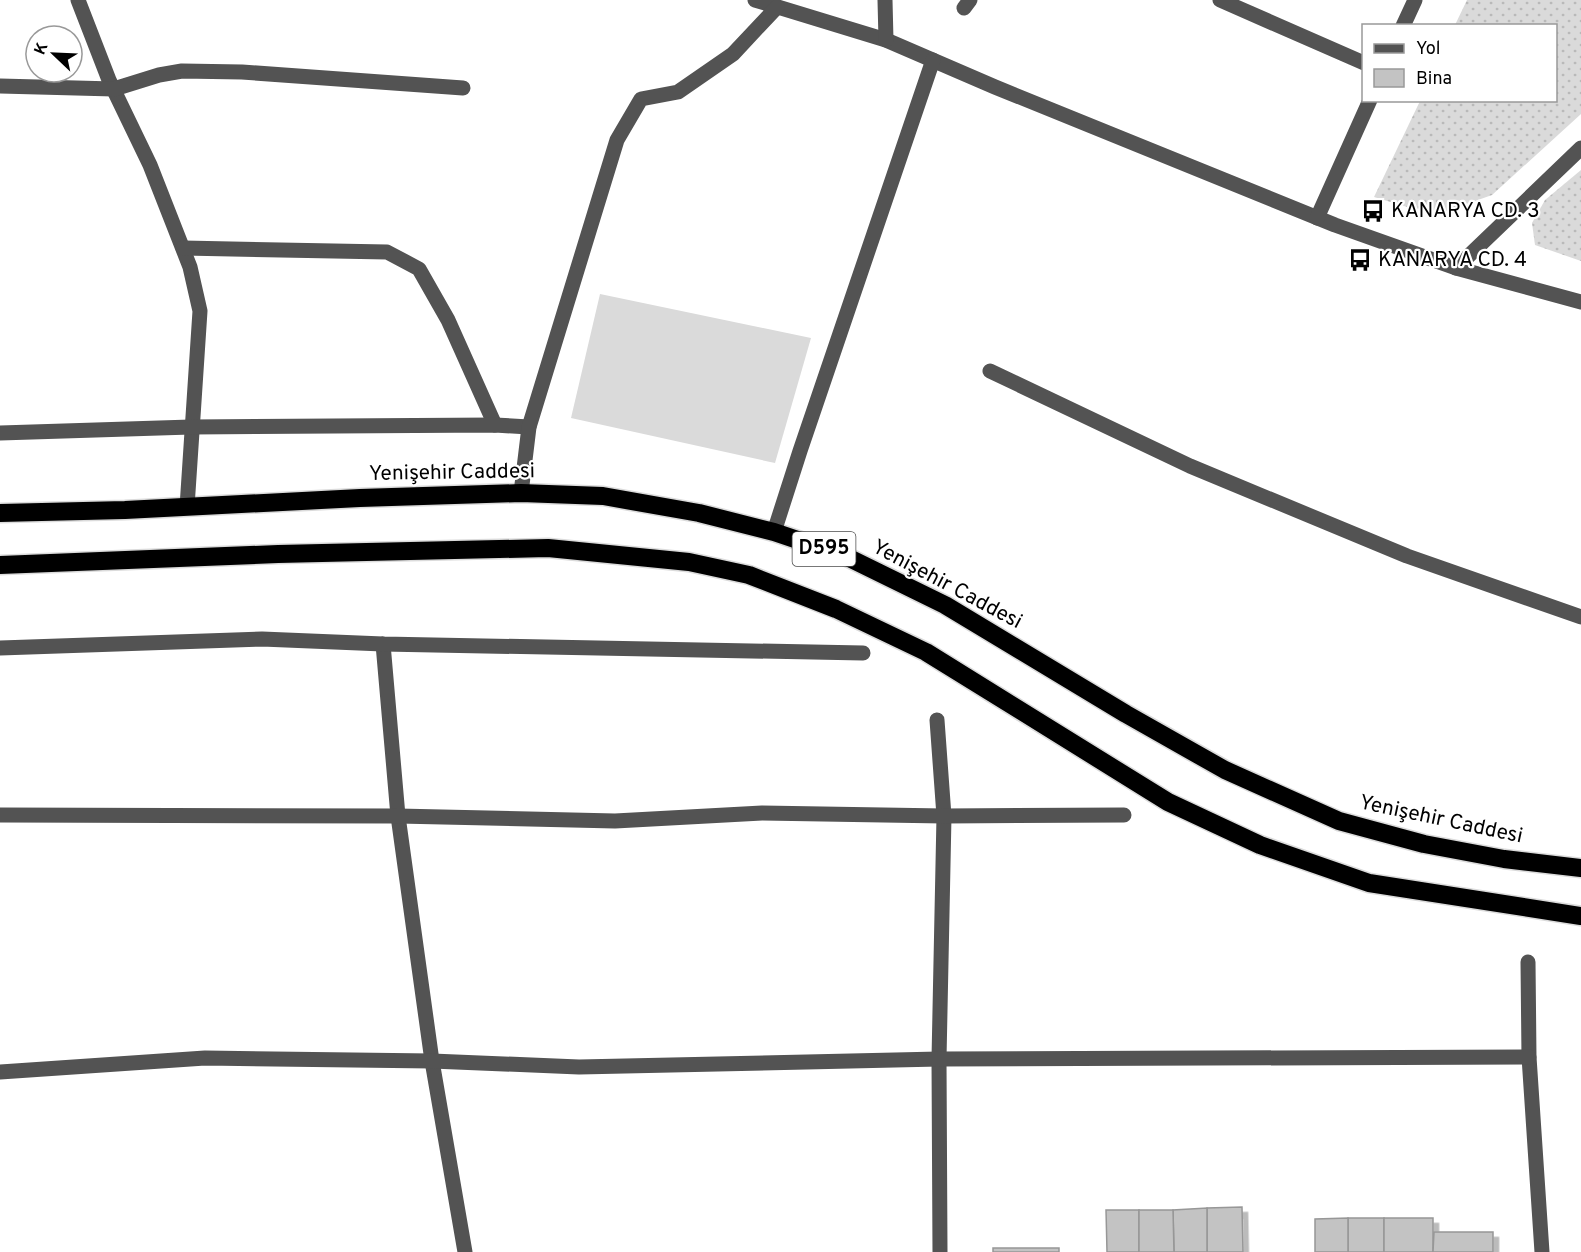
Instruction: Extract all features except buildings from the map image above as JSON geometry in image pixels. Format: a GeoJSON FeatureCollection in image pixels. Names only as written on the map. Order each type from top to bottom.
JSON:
{"type":"FeatureCollection","features":[{"type":"Feature","properties":{"kind":"highway","name":"Yenişehir Caddesi"},"geometry":{"type":"LineString","coordinates":[[0,513],[521,493],[603,496],[699,513],[774,532],[844,556],[945,604],[1126,714],[1225,770],[1339,821],[1424,844],[1504,859],[1581,868]]}},
{"type":"Feature","properties":{"kind":"highway","name":"D595"},"geometry":{"type":"LineString","coordinates":[[0,565],[266,554],[548,548],[689,562],[748,575],[837,609],[926,652],[1168,802],[1260,845],[1369,883],[1581,916]]}},
{"type":"Feature","properties":{"kind":"street"},"geometry":{"type":"LineString","coordinates":[[78,0],[114,90],[150,165],[183,248],[190,267],[200,311],[187,507]]}},
{"type":"Feature","properties":{"kind":"street"},"geometry":{"type":"LineString","coordinates":[[755,0],[886,40],[1006,92],[1317,218],[1456,268],[1581,302]]}},
{"type":"Feature","properties":{"kind":"street"},"geometry":{"type":"LineString","coordinates":[[885,0],[886,40]]}},
{"type":"Feature","properties":{"kind":"street"},"geometry":{"type":"LineString","coordinates":[[1220,0],[1362,62]]}},
{"type":"Feature","properties":{"kind":"street"},"geometry":{"type":"LineString","coordinates":[[1404,24],[1415,0]]}},
{"type":"Feature","properties":{"kind":"street"},"geometry":{"type":"LineString","coordinates":[[521,493],[529,427],[617,140],[641,99],[678,92],[687,86],[733,54],[777,7]]}},
{"type":"Feature","properties":{"kind":"street"},"geometry":{"type":"LineString","coordinates":[[774,532],[933,60]]}},
{"type":"Feature","properties":{"kind":"street"},"geometry":{"type":"LineString","coordinates":[[0,86],[114,90],[159,75],[182,71],[242,72],[463,88]]}},
{"type":"Feature","properties":{"kind":"street"},"geometry":{"type":"LineString","coordinates":[[1317,218],[1369,102]]}},
{"type":"Feature","properties":{"kind":"street"},"geometry":{"type":"LineString","coordinates":[[1456,268],[1581,148]]}},
{"type":"Feature","properties":{"kind":"street"},"geometry":{"type":"LineString","coordinates":[[183,248],[387,252],[419,269],[448,320],[495,425]]}},
{"type":"Feature","properties":{"kind":"street"},"geometry":{"type":"LineString","coordinates":[[990,371],[1201,471],[1407,556],[1581,616]]}},
{"type":"Feature","properties":{"kind":"street"},"geometry":{"type":"LineString","coordinates":[[0,433],[191,427],[495,425],[529,427]]}},
{"type":"Feature","properties":{"kind":"street"},"geometry":{"type":"LineString","coordinates":[[0,648],[262,639],[383,644],[863,653]]}},
{"type":"Feature","properties":{"kind":"street"},"geometry":{"type":"LineString","coordinates":[[383,644],[398,816],[432,1061],[465,1252]]}},
{"type":"Feature","properties":{"kind":"street"},"geometry":{"type":"LineString","coordinates":[[937,720],[944,816],[939,1059],[940,1252]]}},
{"type":"Feature","properties":{"kind":"street"},"geometry":{"type":"LineString","coordinates":[[0,815],[398,816],[615,820],[762,813],[944,816],[1124,815]]}},
{"type":"Feature","properties":{"kind":"street"},"geometry":{"type":"LineString","coordinates":[[1528,962],[1529,1057],[1542,1252]]}},
{"type":"Feature","properties":{"kind":"street"},"geometry":{"type":"LineString","coordinates":[[0,1071],[205,1058],[432,1061],[579,1066],[939,1059],[1529,1057]]}},
{"type":"Feature","properties":{"kind":"shaded area"},"geometry":{"type":"Polygon","coordinates":[[[1467,0],[1581,0],[1581,114],[1492,195],[1447,211],[1414,209],[1374,197],[1420,102],[1557,102],[1557,24],[1455,24],[1467,0]]]}},
{"type":"Feature","properties":{"kind":"shaded area"},"geometry":{"type":"Polygon","coordinates":[[[1581,170],[1581,261],[1535,245],[1532,223],[1545,200],[1581,170]]]}},
{"type":"Feature","properties":{"kind":"shaded area"},"geometry":{"type":"Polygon","coordinates":[[[600,294],[811,338],[775,463],[571,418],[600,294]]]}},
{"type":"Feature","properties":{"kind":"place","name":"KANARYA CD. 3"},"geometry":{"type":"Point","coordinates":[1373,211]}},
{"type":"Feature","properties":{"kind":"place","name":"KANARYA CD. 4"},"geometry":{"type":"Point","coordinates":[1360,260]}}]}
